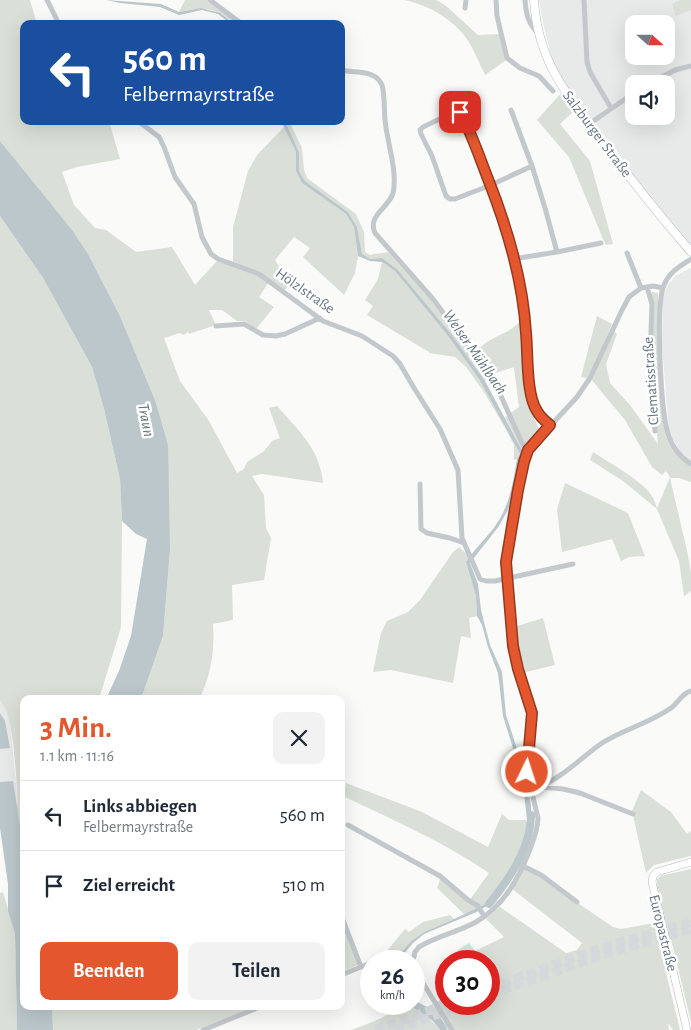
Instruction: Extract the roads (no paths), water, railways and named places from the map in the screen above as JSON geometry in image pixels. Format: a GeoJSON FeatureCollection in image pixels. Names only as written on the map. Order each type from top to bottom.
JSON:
{"type":"FeatureCollection","features":[{"type":"Feature","properties":{"kind":"main road","name":"Salzburger Straße"},"geometry":{"type":"LineString","coordinates":[[534,0],[539,34],[556,77],[642,194],[691,252]]}},
{"type":"Feature","properties":{"kind":"street"},"geometry":{"type":"LineString","coordinates":[[47,0],[57,20]]}},
{"type":"Feature","properties":{"kind":"street"},"geometry":{"type":"LineString","coordinates":[[210,0],[237,20]]}},
{"type":"Feature","properties":{"kind":"street"},"geometry":{"type":"LineString","coordinates":[[465,8],[466,0]]}},
{"type":"Feature","properties":{"kind":"street"},"geometry":{"type":"LineString","coordinates":[[496,0],[497,16],[507,58],[520,68],[538,76],[553,91]]}},
{"type":"Feature","properties":{"kind":"street"},"geometry":{"type":"LineString","coordinates":[[525,0],[526,15],[531,27],[539,34]]}},
{"type":"Feature","properties":{"kind":"street"},"geometry":{"type":"LineString","coordinates":[[584,0],[587,62],[590,72],[611,108]]}},
{"type":"Feature","properties":{"kind":"street"},"geometry":{"type":"LineString","coordinates":[[665,75],[675,70],[691,66]]}},
{"type":"Feature","properties":{"kind":"street"},"geometry":{"type":"LineString","coordinates":[[345,70],[368,73],[373,75],[382,84],[393,188],[390,199],[374,219],[374,230],[384,245],[437,304],[473,353],[500,394],[523,445],[528,450]]}},
{"type":"Feature","properties":{"kind":"street"},"geometry":{"type":"LineString","coordinates":[[589,124],[625,99]]}},
{"type":"Feature","properties":{"kind":"street"},"geometry":{"type":"LineString","coordinates":[[511,110],[546,208],[557,252]]}},
{"type":"Feature","properties":{"kind":"street"},"geometry":{"type":"LineString","coordinates":[[532,166],[491,185],[455,199],[450,199],[446,196],[420,130],[458,111],[473,137],[491,185],[514,259],[525,306],[529,382],[533,402],[539,414],[550,425]]}},
{"type":"Feature","properties":{"kind":"street","name":"Hölzlstraße"},"geometry":{"type":"LineString","coordinates":[[143,125],[159,137],[164,146],[173,172],[194,204],[202,237],[212,254],[218,259],[259,274],[320,318],[362,336],[393,356],[403,367],[440,429],[458,470],[461,532],[473,563],[482,580],[490,582],[506,579]]}},
{"type":"Feature","properties":{"kind":"street"},"geometry":{"type":"LineString","coordinates":[[514,259],[600,243]]}},
{"type":"Feature","properties":{"kind":"street"},"geometry":{"type":"LineString","coordinates":[[627,253],[641,288]]}},
{"type":"Feature","properties":{"kind":"street"},"geometry":{"type":"LineString","coordinates":[[417,950],[419,947],[475,922],[483,914],[500,903],[524,866],[538,826],[538,818],[527,772],[532,713],[513,646],[506,579],[507,546],[528,450],[577,397],[590,378],[629,297],[641,288],[663,288],[671,273],[691,259]]}},
{"type":"Feature","properties":{"kind":"street"},"geometry":{"type":"LineString","coordinates":[[647,287],[652,304],[650,361],[655,431]]}},
{"type":"Feature","properties":{"kind":"street","name":"Clematisstraße"},"geometry":{"type":"LineString","coordinates":[[663,288],[660,355],[666,428],[674,448],[691,464]]}},
{"type":"Feature","properties":{"kind":"street"},"geometry":{"type":"LineString","coordinates":[[216,326],[244,324],[263,335],[282,336],[320,318]]}},
{"type":"Feature","properties":{"kind":"street"},"geometry":{"type":"LineString","coordinates":[[420,484],[422,529],[428,533],[464,543]]}},
{"type":"Feature","properties":{"kind":"street"},"geometry":{"type":"LineString","coordinates":[[506,579],[573,564]]}},
{"type":"Feature","properties":{"kind":"street"},"geometry":{"type":"LineString","coordinates":[[532,789],[561,776],[603,743],[649,721],[672,707],[687,692],[691,691]]}},
{"type":"Feature","properties":{"kind":"street"},"geometry":{"type":"LineString","coordinates":[[540,787],[572,791],[633,814]]}},
{"type":"Feature","properties":{"kind":"street"},"geometry":{"type":"LineString","coordinates":[[348,825],[440,876],[478,906],[483,914]]}},
{"type":"Feature","properties":{"kind":"street","name":"Europastraße"},"geometry":{"type":"LineString","coordinates":[[687,1030],[652,882],[653,876],[662,870],[691,862]]}},
{"type":"Feature","properties":{"kind":"street"},"geometry":{"type":"LineString","coordinates":[[524,866],[577,902]]}},
{"type":"Feature","properties":{"kind":"street"},"geometry":{"type":"LineString","coordinates":[[345,925],[360,964]]}},
{"type":"Feature","properties":{"kind":"street"},"geometry":{"type":"LineString","coordinates":[[345,973],[360,967]]}},
{"type":"Feature","properties":{"kind":"street"},"geometry":{"type":"LineString","coordinates":[[425,985],[452,1030]]}},
{"type":"Feature","properties":{"kind":"street"},"geometry":{"type":"LineString","coordinates":[[203,1030],[252,1010]]}},
{"type":"Feature","properties":{"kind":"water"},"geometry":{"type":"Polygon","coordinates":[[[106,0],[161,4],[179,12],[201,8],[220,13],[229,20],[218,14],[202,10],[179,15],[160,7],[106,0]]]}},
{"type":"Feature","properties":{"kind":"water"},"geometry":{"type":"Polygon","coordinates":[[[283,125],[287,125],[299,152],[299,171],[305,181],[348,212],[357,227],[362,254],[370,259],[382,258],[397,269],[452,335],[485,381],[524,454],[508,510],[499,526],[470,563],[478,584],[481,610],[490,645],[502,672],[506,715],[523,767],[531,805],[531,829],[516,864],[500,891],[488,905],[479,911],[424,934],[407,950],[403,950],[411,941],[424,932],[488,903],[515,863],[528,828],[522,777],[503,716],[498,673],[482,625],[477,616],[476,596],[466,562],[502,515],[520,454],[479,379],[448,336],[395,271],[382,262],[370,261],[358,256],[354,227],[346,214],[302,183],[296,171],[296,152],[283,125]]]}},
{"type":"Feature","properties":{"kind":"water","name":"Traun"},"geometry":{"type":"Polygon","coordinates":[[[0,141],[72,230],[88,254],[120,316],[155,400],[168,445],[170,550],[163,636],[142,695],[108,695],[119,671],[131,636],[147,539],[136,534],[122,521],[120,479],[92,367],[43,278],[0,216],[0,141]]]}},
{"type":"Feature","properties":{"kind":"water"},"geometry":{"type":"Polygon","coordinates":[[[0,713],[5,721],[10,748],[0,749],[0,713]]]}},
{"type":"Feature","properties":{"kind":"water"},"geometry":{"type":"Polygon","coordinates":[[[13,781],[20,826],[20,1010],[52,1010],[53,1030],[17,1030],[15,934],[8,911],[8,884],[0,828],[0,782],[13,781]]]}},
{"type":"Feature","properties":{"kind":"water"},"geometry":{"type":"Polygon","coordinates":[[[425,1007],[442,1019],[447,1030],[440,1030],[433,1021],[424,1015],[425,1007]]]}},
{"type":"Feature","properties":{"kind":"waterway","name":"Welser Mühlbach"},"geometry":{"type":"LineString","coordinates":[[489,904],[518,862],[527,839],[531,815]]}},
{"type":"Feature","properties":{"kind":"tunnel"},"geometry":{"type":"LineString","coordinates":[[500,984],[604,947],[691,922]]}},
{"type":"Feature","properties":{"kind":"tunnel"},"geometry":{"type":"LineString","coordinates":[[500,991],[606,954],[691,929]]}},
{"type":"Feature","properties":{"kind":"tunnel"},"geometry":{"type":"LineString","coordinates":[[375,1030],[435,1008]]}},
{"type":"Feature","properties":{"kind":"tunnel"},"geometry":{"type":"LineString","coordinates":[[395,1030],[435,1015]]}}]}
